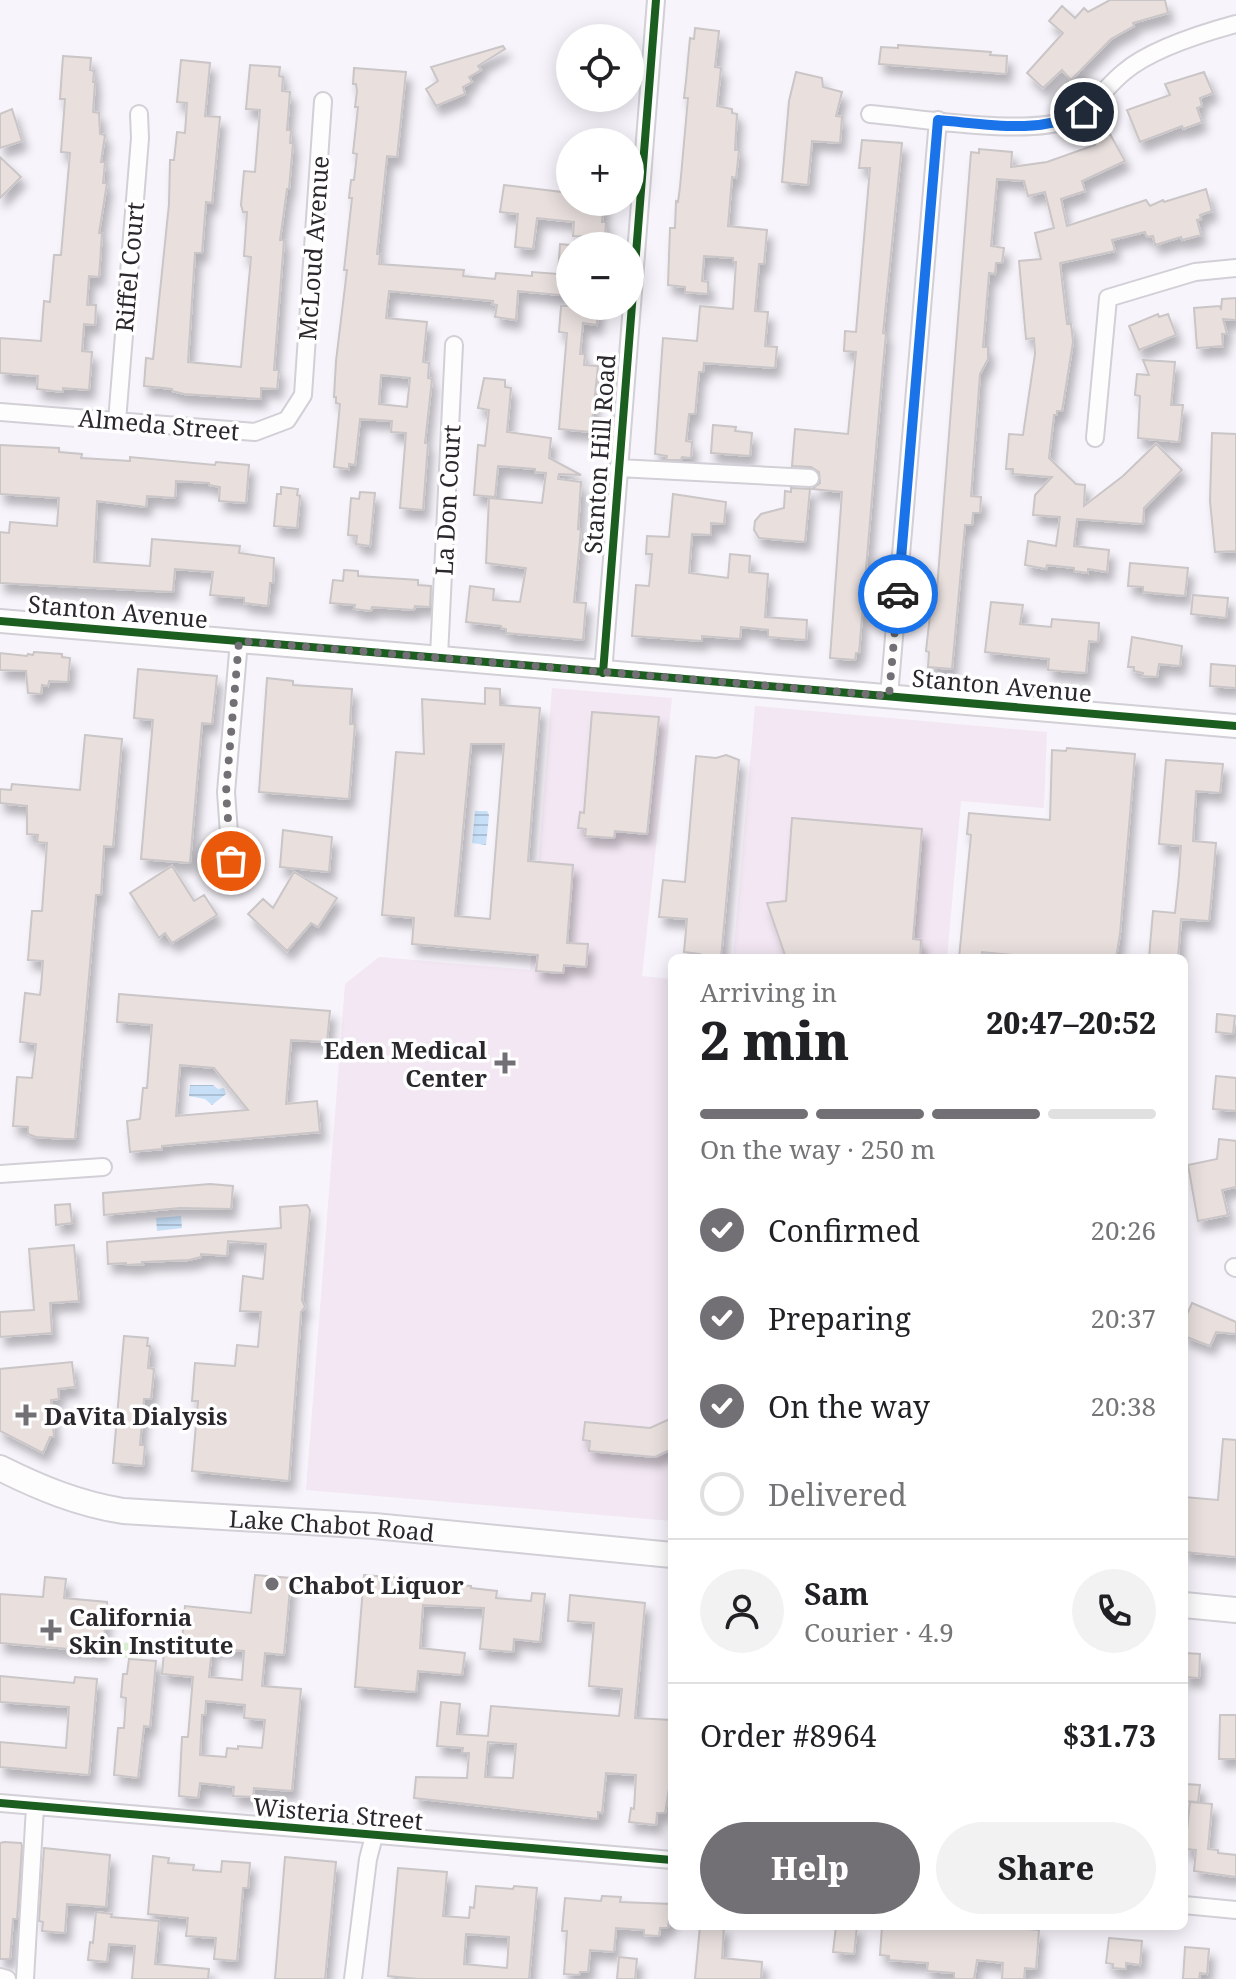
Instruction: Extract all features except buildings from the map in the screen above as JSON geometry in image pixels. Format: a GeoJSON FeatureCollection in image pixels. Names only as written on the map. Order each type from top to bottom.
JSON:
{"type":"FeatureCollection","features":[{"type":"Feature","properties":{"kind":"main road","name":"Lake Chabot Road"},"geometry":{"type":"LineString","coordinates":[[0,1468],[72,1499],[123,1511],[374,1526],[668,1555]]}},
{"type":"Feature","properties":{"kind":"main road"},"geometry":{"type":"LineString","coordinates":[[1188,1605],[1236,1610]]}},
{"type":"Feature","properties":{"kind":"street","name":"Stanton Hill Road"},"geometry":{"type":"LineString","coordinates":[[603,673],[656,0]]}},
{"type":"Feature","properties":{"kind":"street"},"geometry":{"type":"LineString","coordinates":[[870,114],[1030,127],[1058,123],[1084,112],[1135,63],[1236,24]]}},
{"type":"Feature","properties":{"kind":"street","name":"McLoud Avenue"},"geometry":{"type":"LineString","coordinates":[[303,395],[323,101]]}},
{"type":"Feature","properties":{"kind":"street","name":"Riffel Court"},"geometry":{"type":"LineString","coordinates":[[117,421],[140,138],[139,114]]}},
{"type":"Feature","properties":{"kind":"street"},"geometry":{"type":"LineString","coordinates":[[889,696],[938,120]]}},
{"type":"Feature","properties":{"kind":"street"},"geometry":{"type":"LineString","coordinates":[[1095,438],[1108,298],[1195,272],[1236,268]]}},
{"type":"Feature","properties":{"kind":"street","name":"La Don Court"},"geometry":{"type":"LineString","coordinates":[[439,656],[454,345]]}},
{"type":"Feature","properties":{"kind":"street","name":"Almeda Street"},"geometry":{"type":"LineString","coordinates":[[0,412],[255,432],[287,420],[303,395]]}},
{"type":"Feature","properties":{"kind":"street"},"geometry":{"type":"LineString","coordinates":[[618,468],[810,478]]}},
{"type":"Feature","properties":{"kind":"street","name":"Stanton Avenue"},"geometry":{"type":"LineString","coordinates":[[0,621],[1236,726]]}},
{"type":"Feature","properties":{"kind":"street"},"geometry":{"type":"LineString","coordinates":[[231,861],[226,792],[239,641]]}},
{"type":"Feature","properties":{"kind":"street"},"geometry":{"type":"LineString","coordinates":[[0,1174],[103,1167]]}},
{"type":"Feature","properties":{"kind":"street","name":"Wisteria Street"},"geometry":{"type":"LineString","coordinates":[[0,1803],[668,1860]]}},
{"type":"Feature","properties":{"kind":"street"},"geometry":{"type":"LineString","coordinates":[[25,1979],[35,1807]]}},
{"type":"Feature","properties":{"kind":"street"},"geometry":{"type":"LineString","coordinates":[[353,1979],[368,1859],[374,1836]]}},
{"type":"Feature","properties":{"kind":"street"},"geometry":{"type":"LineString","coordinates":[[1188,1905],[1236,1910]]}},
{"type":"Feature","properties":{"kind":"street"},"geometry":{"type":"LineString","coordinates":[[0,1977],[7,1979]]}},
{"type":"Feature","properties":{"kind":"shaded area","name":"Eden Medical Center"},"geometry":{"type":"Polygon","coordinates":[[[552,688],[672,698],[642,976],[668,979],[668,1521],[306,1490],[345,984],[379,957],[530,970],[552,688]]]}},
{"type":"Feature","properties":{"kind":"shaded area"},"geometry":{"type":"Polygon","coordinates":[[[755,706],[1047,732],[1044,808],[961,801],[947,954],[733,954],[755,706]]]}},
{"type":"Feature","properties":{"kind":"green space"},"geometry":{"type":"Polygon","coordinates":[[[113,1642],[143,1644],[142,1658],[112,1657],[113,1642]]]}},
{"type":"Feature","properties":{"kind":"water"},"geometry":{"type":"Polygon","coordinates":[[[475,811],[487,811],[489,815],[486,845],[472,843],[475,811]]]}},
{"type":"Feature","properties":{"kind":"water"},"geometry":{"type":"Polygon","coordinates":[[[190,1085],[213,1085],[218,1089],[224,1088],[226,1094],[212,1105],[205,1099],[189,1096],[190,1085]]]}},
{"type":"Feature","properties":{"kind":"water"},"geometry":{"type":"Polygon","coordinates":[[[181,1216],[182,1228],[157,1231],[156,1218],[181,1216]]]}},
{"type":"Feature","properties":{"kind":"cycle path"},"geometry":{"type":"LineString","coordinates":[[603,673],[656,0]]}},
{"type":"Feature","properties":{"kind":"cycle path"},"geometry":{"type":"LineString","coordinates":[[0,621],[1236,726]]}},
{"type":"Feature","properties":{"kind":"cycle path"},"geometry":{"type":"LineString","coordinates":[[0,1803],[668,1860]]}},
{"type":"Feature","properties":{"kind":"way so far"},"geometry":{"type":"LineString","coordinates":[[231,861],[226,792],[239,641],[889,696],[898,594]]}},
{"type":"Feature","properties":{"kind":"place","name":"Eden Medical Center"},"geometry":{"type":"Point","coordinates":[505,1063]}},
{"type":"Feature","properties":{"kind":"place","name":"DaVita Dialysis"},"geometry":{"type":"Point","coordinates":[26,1415]}},
{"type":"Feature","properties":{"kind":"place","name":"Chabot Liquor"},"geometry":{"type":"Point","coordinates":[272,1584]}},
{"type":"Feature","properties":{"kind":"place","name":"California Skin Institute"},"geometry":{"type":"Point","coordinates":[51,1630]}},
{"type":"Feature","properties":{"kind":"route"},"geometry":{"type":"LineString","coordinates":[[898,594],[938,120],[1030,127],[1058,123],[1084,112]]}}]}
